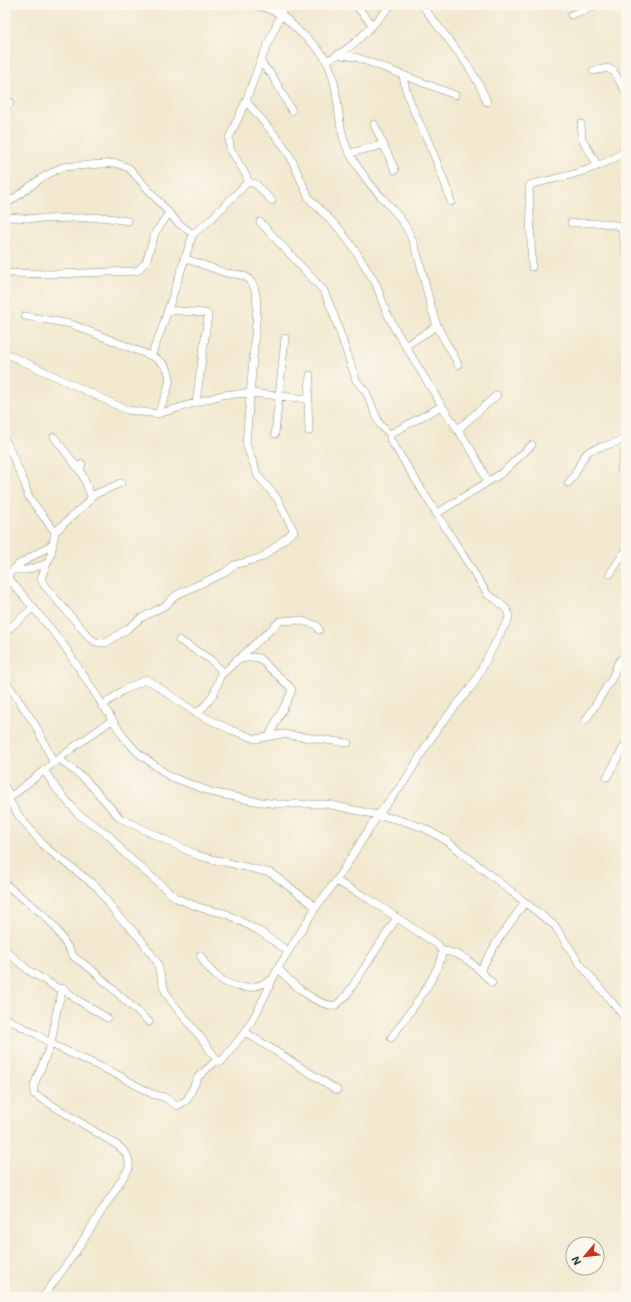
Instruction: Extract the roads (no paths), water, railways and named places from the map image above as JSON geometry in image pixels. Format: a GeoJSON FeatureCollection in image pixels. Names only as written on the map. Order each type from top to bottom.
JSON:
{"type":"FeatureCollection","features":[{"type":"Feature","properties":{"kind":"street"},"geometry":{"type":"LineString","coordinates":[[255,5],[280,13],[311,42],[326,60],[331,73],[342,134],[350,153],[367,180],[395,209],[407,228],[416,251],[437,326],[452,350],[458,364]]}},
{"type":"Feature","properties":{"kind":"street"},"geometry":{"type":"LineString","coordinates":[[248,182],[248,178],[234,157],[228,144],[229,138],[246,101],[260,62],[284,5]]}},
{"type":"Feature","properties":{"kind":"street"},"geometry":{"type":"LineString","coordinates":[[355,5],[372,25]]}},
{"type":"Feature","properties":{"kind":"street"},"geometry":{"type":"LineString","coordinates":[[326,60],[340,55],[391,5]]}},
{"type":"Feature","properties":{"kind":"street"},"geometry":{"type":"LineString","coordinates":[[422,5],[446,34],[474,75],[487,102]]}},
{"type":"Feature","properties":{"kind":"street"},"geometry":{"type":"LineString","coordinates":[[571,15],[596,5]]}},
{"type":"Feature","properties":{"kind":"street"},"geometry":{"type":"LineString","coordinates":[[340,55],[356,57],[455,95]]}},
{"type":"Feature","properties":{"kind":"street"},"geometry":{"type":"LineString","coordinates":[[260,62],[272,75],[292,111]]}},
{"type":"Feature","properties":{"kind":"street"},"geometry":{"type":"LineString","coordinates":[[593,71],[608,68],[614,72],[626,92]]}},
{"type":"Feature","properties":{"kind":"street"},"geometry":{"type":"LineString","coordinates":[[403,75],[410,104],[444,177],[451,202]]}},
{"type":"Feature","properties":{"kind":"street"},"geometry":{"type":"LineString","coordinates":[[246,101],[283,145],[291,158],[309,198],[341,231],[357,253],[376,284],[386,311],[404,346],[481,465],[487,482]]}},
{"type":"Feature","properties":{"kind":"street"},"geometry":{"type":"LineString","coordinates":[[5,110],[10,102]]}},
{"type":"Feature","properties":{"kind":"street"},"geometry":{"type":"LineString","coordinates":[[374,124],[382,145],[395,170]]}},
{"type":"Feature","properties":{"kind":"street"},"geometry":{"type":"LineString","coordinates":[[581,124],[582,139],[598,166]]}},
{"type":"Feature","properties":{"kind":"street"},"geometry":{"type":"LineString","coordinates":[[350,153],[382,145]]}},
{"type":"Feature","properties":{"kind":"street"},"geometry":{"type":"LineString","coordinates":[[532,267],[529,186],[532,184],[558,180],[598,166],[626,151]]}},
{"type":"Feature","properties":{"kind":"street"},"geometry":{"type":"LineString","coordinates":[[5,204],[43,177],[62,167],[116,163],[129,168],[169,213],[193,234]]}},
{"type":"Feature","properties":{"kind":"street"},"geometry":{"type":"LineString","coordinates":[[248,182],[256,184],[272,201]]}},
{"type":"Feature","properties":{"kind":"street"},"geometry":{"type":"LineString","coordinates":[[151,356],[193,234],[208,222],[248,182]]}},
{"type":"Feature","properties":{"kind":"street"},"geometry":{"type":"LineString","coordinates":[[5,273],[55,274],[138,271],[146,262],[155,233],[169,213]]}},
{"type":"Feature","properties":{"kind":"street"},"geometry":{"type":"LineString","coordinates":[[6,216],[46,219],[102,217],[128,221]]}},
{"type":"Feature","properties":{"kind":"street"},"geometry":{"type":"LineString","coordinates":[[5,787],[8,799],[19,816],[45,847],[97,887],[117,915],[139,937],[157,962],[165,991],[219,1062],[224,1060],[245,1032],[263,1001],[271,980],[316,907],[336,881],[378,815],[404,782],[437,729],[473,685],[508,621],[509,615],[507,610],[497,600],[488,595],[394,447],[390,439],[390,434],[380,425],[366,392],[356,380],[334,315],[324,291],[260,222]]}},
{"type":"Feature","properties":{"kind":"street"},"geometry":{"type":"LineString","coordinates":[[571,223],[624,224],[626,250]]}},
{"type":"Feature","properties":{"kind":"street"},"geometry":{"type":"LineString","coordinates":[[120,483],[91,496],[86,504],[55,532],[51,545],[51,554],[41,574],[44,585],[89,637],[101,643],[106,643],[127,630],[141,618],[166,605],[176,595],[185,590],[224,573],[234,565],[263,557],[292,533],[294,528],[276,498],[258,476],[248,449],[257,303],[252,284],[244,276],[230,274],[184,258]]}},
{"type":"Feature","properties":{"kind":"street"},"geometry":{"type":"LineString","coordinates":[[168,310],[205,313],[208,315],[196,403]]}},
{"type":"Feature","properties":{"kind":"street"},"geometry":{"type":"LineString","coordinates":[[25,316],[71,324],[151,356],[167,366],[170,376],[158,414]]}},
{"type":"Feature","properties":{"kind":"street"},"geometry":{"type":"LineString","coordinates":[[404,346],[437,326]]}},
{"type":"Feature","properties":{"kind":"street"},"geometry":{"type":"LineString","coordinates":[[275,434],[285,338]]}},
{"type":"Feature","properties":{"kind":"street"},"geometry":{"type":"LineString","coordinates":[[5,353],[127,410],[158,414],[217,396],[251,393],[308,399]]}},
{"type":"Feature","properties":{"kind":"street"},"geometry":{"type":"LineString","coordinates":[[310,375],[308,399],[310,431]]}},
{"type":"Feature","properties":{"kind":"street"},"geometry":{"type":"LineString","coordinates":[[457,430],[497,395]]}},
{"type":"Feature","properties":{"kind":"street"},"geometry":{"type":"LineString","coordinates":[[390,434],[442,406]]}},
{"type":"Feature","properties":{"kind":"street"},"geometry":{"type":"LineString","coordinates":[[54,437],[81,472],[91,496]]}},
{"type":"Feature","properties":{"kind":"street"},"geometry":{"type":"LineString","coordinates":[[568,484],[575,477],[587,452],[591,449],[615,444],[626,438]]}},
{"type":"Feature","properties":{"kind":"street"},"geometry":{"type":"LineString","coordinates":[[5,439],[25,484],[28,496],[55,532]]}},
{"type":"Feature","properties":{"kind":"street"},"geometry":{"type":"LineString","coordinates":[[436,514],[512,465],[532,445]]}},
{"type":"Feature","properties":{"kind":"street"},"geometry":{"type":"LineString","coordinates":[[621,469],[626,445]]}},
{"type":"Feature","properties":{"kind":"street"},"geometry":{"type":"LineString","coordinates":[[81,472],[80,469],[82,464]]}},
{"type":"Feature","properties":{"kind":"street"},"geometry":{"type":"LineString","coordinates":[[51,545],[18,565],[14,570],[6,575],[61,641],[102,706],[141,756],[168,776],[211,792],[254,801],[278,804],[328,804],[400,820],[435,833],[556,926],[580,964],[626,1019]]}},
{"type":"Feature","properties":{"kind":"street"},"geometry":{"type":"LineString","coordinates":[[610,574],[626,550]]}},
{"type":"Feature","properties":{"kind":"street"},"geometry":{"type":"LineString","coordinates":[[14,570],[26,570],[46,564]]}},
{"type":"Feature","properties":{"kind":"street"},"geometry":{"type":"LineString","coordinates":[[5,632],[34,607]]}},
{"type":"Feature","properties":{"kind":"street"},"geometry":{"type":"LineString","coordinates":[[220,676],[275,625],[285,619],[298,620],[313,624],[319,630]]}},
{"type":"Feature","properties":{"kind":"street"},"geometry":{"type":"LineString","coordinates":[[179,640],[218,666],[221,670],[210,701],[196,713]]}},
{"type":"Feature","properties":{"kind":"street"},"geometry":{"type":"LineString","coordinates":[[586,720],[612,678],[618,663],[626,653]]}},
{"type":"Feature","properties":{"kind":"street"},"geometry":{"type":"LineString","coordinates":[[236,660],[253,657],[259,658],[292,690],[270,735]]}},
{"type":"Feature","properties":{"kind":"street"},"geometry":{"type":"LineString","coordinates":[[102,706],[122,691],[147,679],[196,713],[231,730],[256,739],[270,735],[282,734],[348,743]]}},
{"type":"Feature","properties":{"kind":"street"},"geometry":{"type":"LineString","coordinates":[[5,680],[36,726],[56,761],[85,780],[120,818],[199,856],[271,873],[316,907]]}},
{"type":"Feature","properties":{"kind":"street"},"geometry":{"type":"LineString","coordinates":[[8,799],[44,770],[112,720]]}},
{"type":"Feature","properties":{"kind":"street"},"geometry":{"type":"LineString","coordinates":[[607,777],[626,743]]}},
{"type":"Feature","properties":{"kind":"street"},"geometry":{"type":"LineString","coordinates":[[44,770],[56,788],[78,814],[110,836],[125,854],[176,898],[201,908],[227,914],[259,931],[288,951]]}},
{"type":"Feature","properties":{"kind":"street"},"geometry":{"type":"LineString","coordinates":[[336,881],[366,897],[396,919],[438,946],[442,951],[442,960],[392,1038]]}},
{"type":"Feature","properties":{"kind":"street"},"geometry":{"type":"LineString","coordinates":[[5,884],[48,919],[63,938],[74,957],[91,969],[149,1022]]}},
{"type":"Feature","properties":{"kind":"street"},"geometry":{"type":"LineString","coordinates":[[480,971],[498,940],[526,902]]}},
{"type":"Feature","properties":{"kind":"street"},"geometry":{"type":"LineString","coordinates":[[278,968],[288,979],[306,993],[324,1004],[336,1005],[346,996],[396,919]]}},
{"type":"Feature","properties":{"kind":"street"},"geometry":{"type":"LineString","coordinates":[[5,950],[28,970],[57,988],[63,988],[76,999],[107,1018]]}},
{"type":"Feature","properties":{"kind":"street"},"geometry":{"type":"LineString","coordinates":[[442,951],[450,952],[465,959],[492,983]]}},
{"type":"Feature","properties":{"kind":"street"},"geometry":{"type":"LineString","coordinates":[[200,955],[205,964],[217,974],[230,984],[240,988],[261,986],[271,980]]}},
{"type":"Feature","properties":{"kind":"street"},"geometry":{"type":"LineString","coordinates":[[43,1297],[75,1253],[128,1168],[130,1159],[125,1151],[117,1144],[34,1094],[34,1085],[51,1044],[57,1010],[63,988]]}},
{"type":"Feature","properties":{"kind":"street"},"geometry":{"type":"LineString","coordinates":[[5,1018],[51,1044],[118,1075],[152,1094],[164,1097],[177,1106],[187,1100],[198,1077],[204,1069],[217,1060]]}},
{"type":"Feature","properties":{"kind":"street"},"geometry":{"type":"LineString","coordinates":[[245,1032],[337,1090]]}}]}
